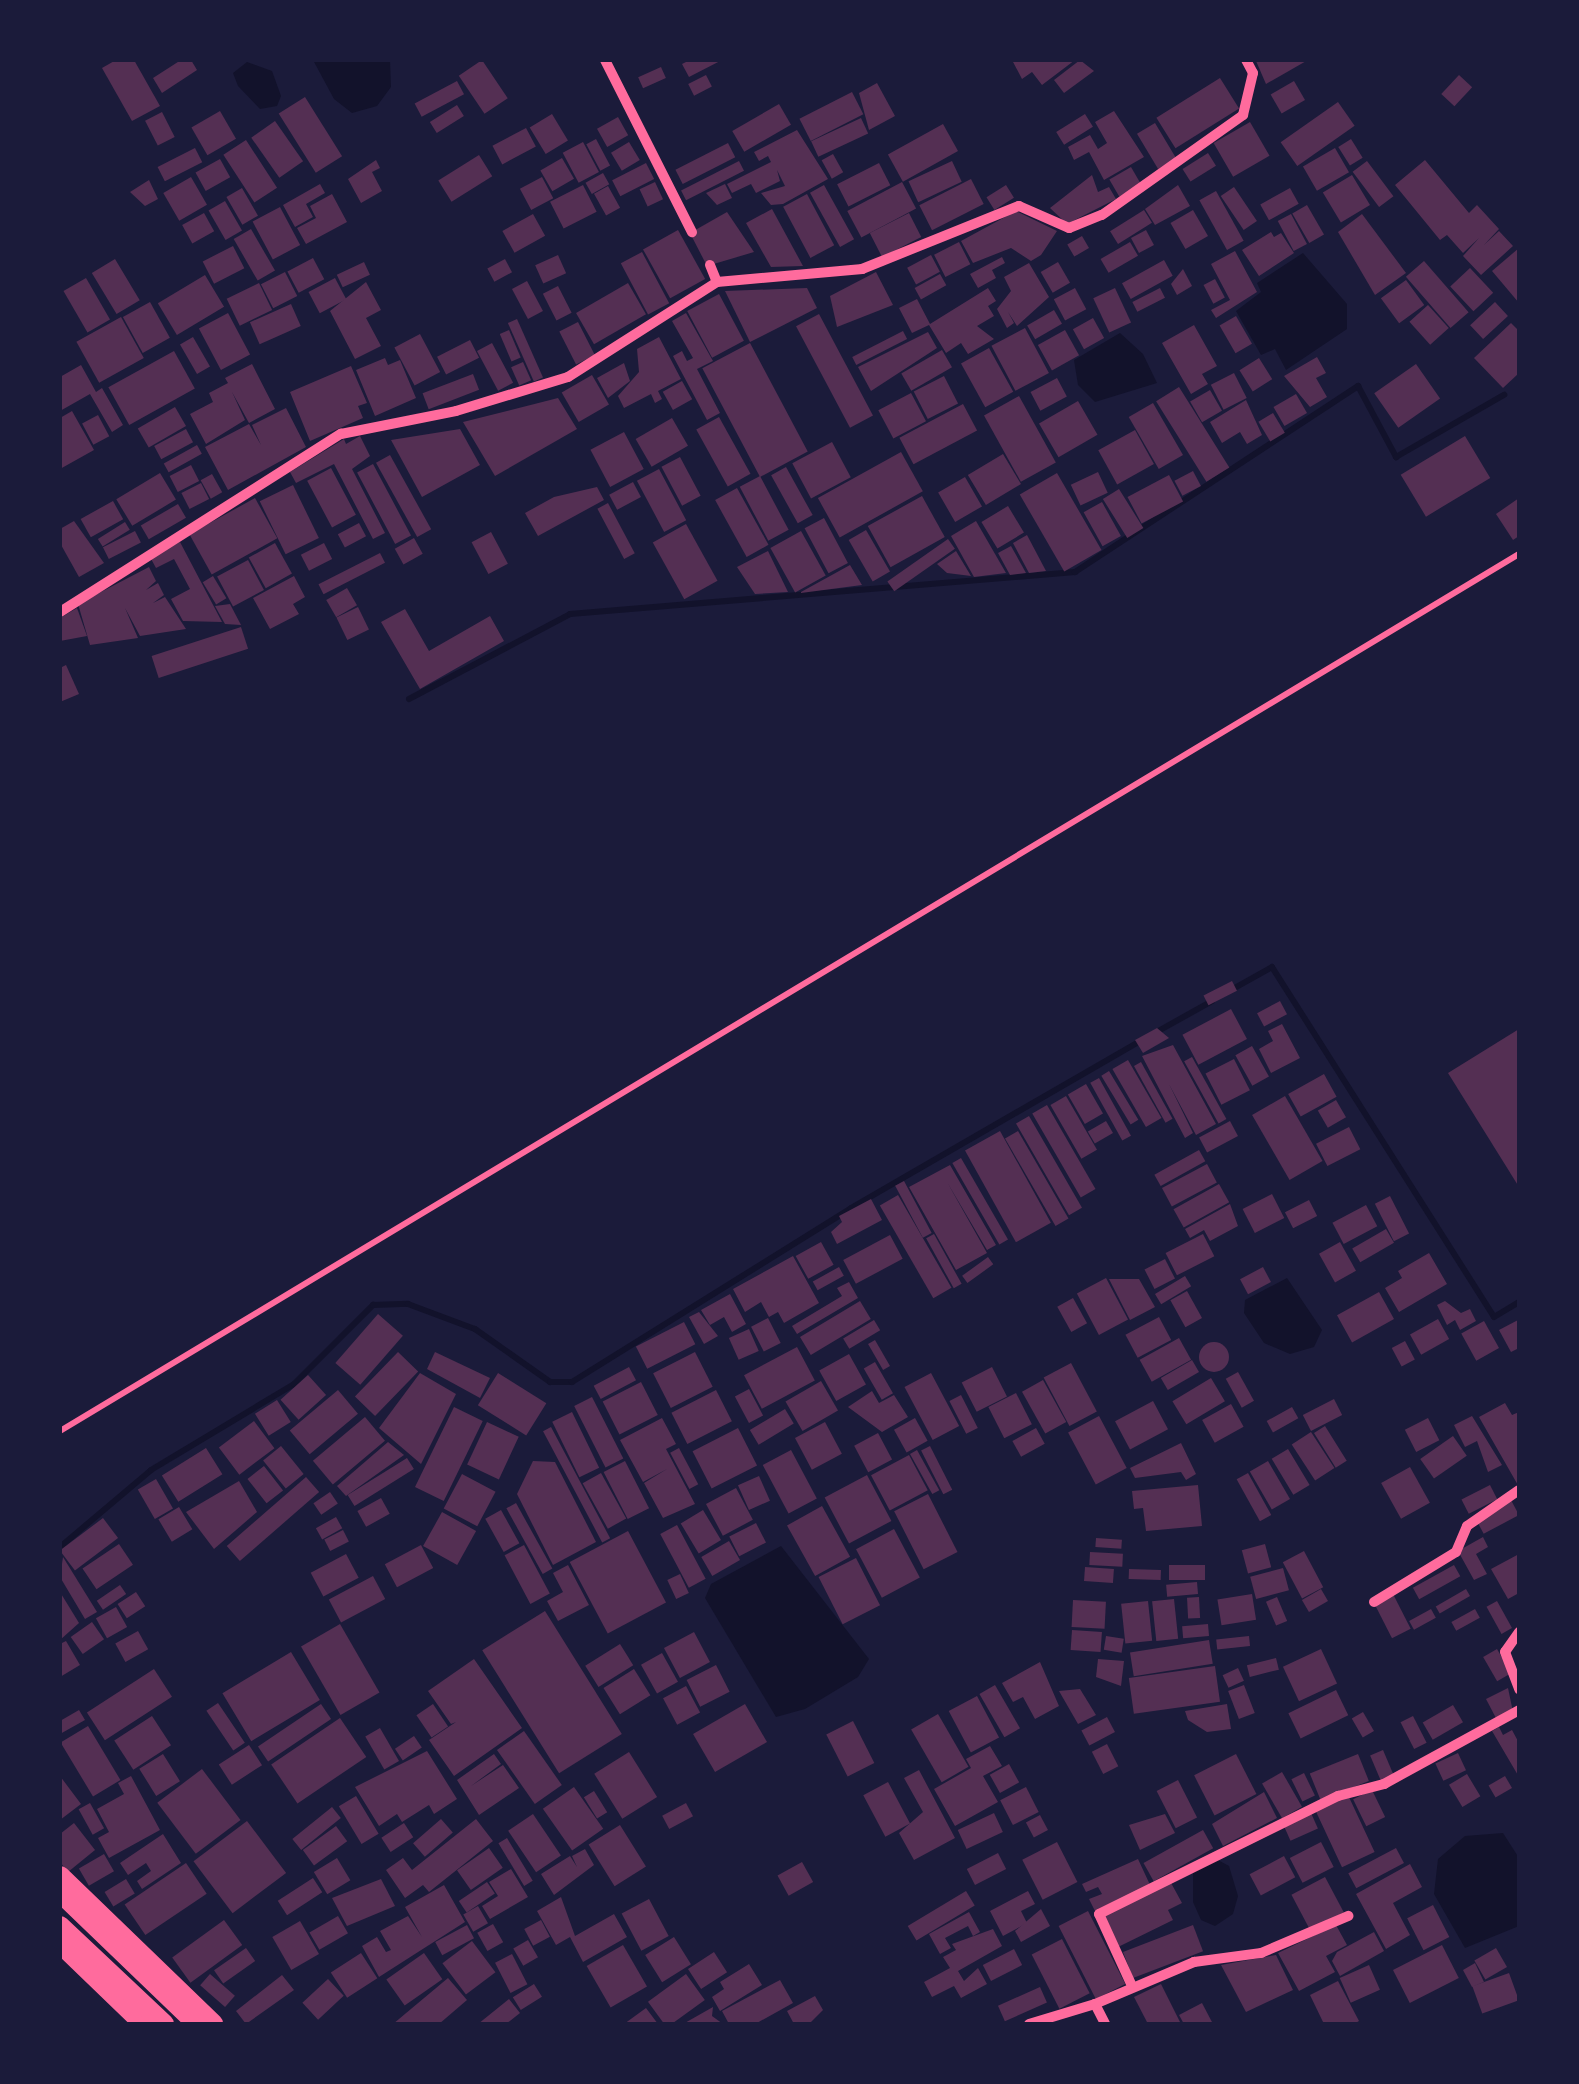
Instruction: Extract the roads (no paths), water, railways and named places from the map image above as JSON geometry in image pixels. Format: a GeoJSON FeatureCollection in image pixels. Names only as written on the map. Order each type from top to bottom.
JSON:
{"type":"FeatureCollection","features":[{"type":"Feature","properties":{"kind":"main road"},"geometry":{"type":"LineString","coordinates":[[60,1876],[213,2024]]}},
{"type":"Feature","properties":{"kind":"main road"},"geometry":{"type":"LineString","coordinates":[[60,1892],[196,2024]]}},
{"type":"Feature","properties":{"kind":"main road"},"geometry":{"type":"LineString","coordinates":[[60,1926],[164,2024]]}},
{"type":"Feature","properties":{"kind":"main road"},"geometry":{"type":"LineString","coordinates":[[60,1944],[144,2024]]}},
{"type":"Feature","properties":{"kind":"street"},"geometry":{"type":"LineString","coordinates":[[605,60],[692,232]]}},
{"type":"Feature","properties":{"kind":"street"},"geometry":{"type":"LineString","coordinates":[[60,612],[341,434],[456,411],[568,376],[717,282],[862,269],[1018,206],[1069,228],[1102,214],[1243,115],[1253,73],[1246,60]]}},
{"type":"Feature","properties":{"kind":"street"},"geometry":{"type":"LineString","coordinates":[[710,265],[717,282]]}},
{"type":"Feature","properties":{"kind":"street"},"geometry":{"type":"LineString","coordinates":[[1374,1602],[1456,1552],[1467,1526],[1519,1490]]}},
{"type":"Feature","properties":{"kind":"street"},"geometry":{"type":"LineString","coordinates":[[1519,1632],[1506,1642],[1505,1652],[1519,1689]]}},
{"type":"Feature","properties":{"kind":"street"},"geometry":{"type":"LineString","coordinates":[[1132,1986],[1098,1914],[1338,1796],[1384,1784],[1519,1710]]}},
{"type":"Feature","properties":{"kind":"street"},"geometry":{"type":"LineString","coordinates":[[1029,2024],[1095,2004],[1194,1962],[1261,1953],[1348,1916]]}},
{"type":"Feature","properties":{"kind":"street"},"geometry":{"type":"LineString","coordinates":[[1095,2004],[1105,2024]]}},
{"type":"Feature","properties":{"kind":"lane"},"geometry":{"type":"LineString","coordinates":[[60,1431],[1519,554]]}},
{"type":"Feature","properties":{"kind":"waterway"},"geometry":{"type":"LineString","coordinates":[[409,699],[570,614],[1075,572],[1358,386],[1396,457],[1504,395]]}},
{"type":"Feature","properties":{"kind":"waterway"},"geometry":{"type":"LineString","coordinates":[[1231,990],[1272,967],[1494,1317],[1519,1302]]}},
{"type":"Feature","properties":{"kind":"waterway"},"geometry":{"type":"LineString","coordinates":[[1153,1034],[1212,1001]]}},
{"type":"Feature","properties":{"kind":"waterway"},"geometry":{"type":"LineString","coordinates":[[60,1547],[151,1470],[294,1384],[373,1305],[408,1304],[475,1329],[550,1382],[572,1382],[851,1208],[1142,1040]]}}]}
